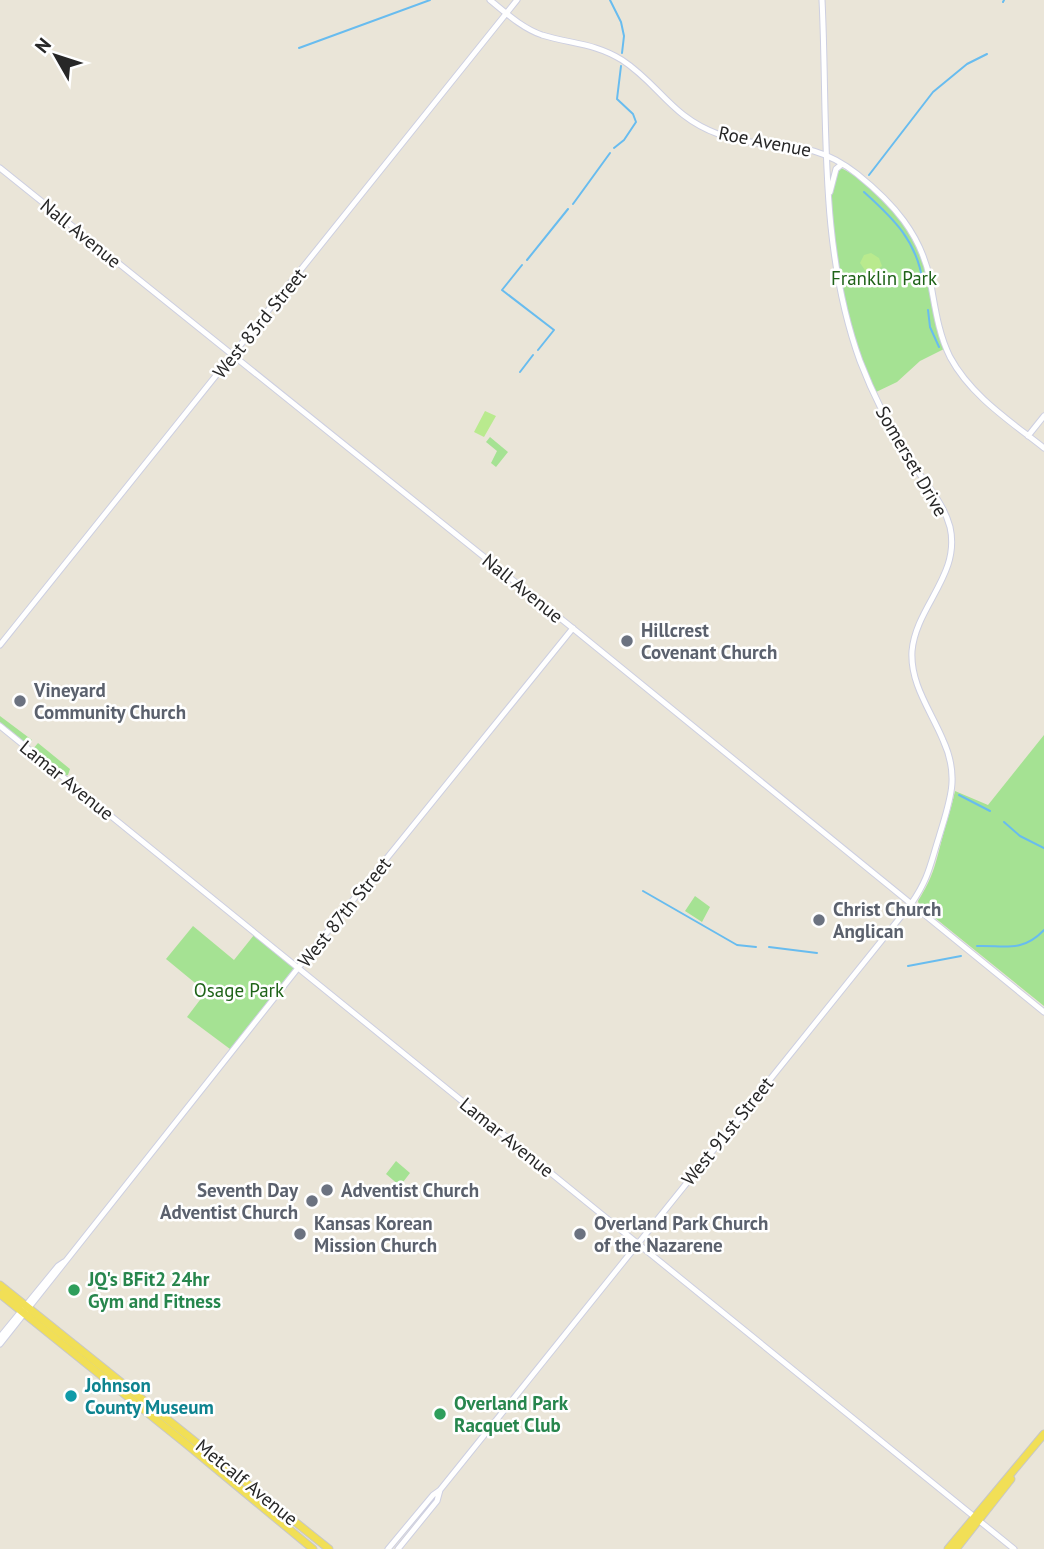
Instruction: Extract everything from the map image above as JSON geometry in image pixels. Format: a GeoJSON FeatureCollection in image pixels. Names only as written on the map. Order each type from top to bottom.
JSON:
{"type":"FeatureCollection","features":[{"type":"Feature","properties":{"kind":"main road","name":"Metcalf Avenue"},"geometry":{"type":"LineString","coordinates":[[0,1285],[25,1310],[313,1549]]}},
{"type":"Feature","properties":{"kind":"main road","name":"Metcalf Avenue"},"geometry":{"type":"LineString","coordinates":[[0,1294],[25,1310],[329,1549]]}},
{"type":"Feature","properties":{"kind":"main road"},"geometry":{"type":"LineString","coordinates":[[948,1549],[976,1519],[1044,1434]]}},
{"type":"Feature","properties":{"kind":"main road"},"geometry":{"type":"LineString","coordinates":[[956,1549],[976,1519]]}},
{"type":"Feature","properties":{"kind":"street","name":"Roe Avenue"},"geometry":{"type":"LineString","coordinates":[[490,0],[533,31],[588,44],[621,59],[647,80],[679,113],[706,129],[739,140],[794,145],[827,156],[842,164],[878,192],[912,230],[925,260],[943,340],[958,371],[977,393],[1044,448]]}},
{"type":"Feature","properties":{"kind":"street","name":"West 83rd Street"},"geometry":{"type":"LineString","coordinates":[[0,645],[517,0]]}},
{"type":"Feature","properties":{"kind":"street","name":"Somerset Drive"},"geometry":{"type":"LineString","coordinates":[[821,0],[828,199],[839,283],[859,357],[895,435],[942,507],[951,536],[951,554],[946,572],[918,627],[912,656],[918,688],[947,750],[953,776],[951,798],[932,866],[911,904]]}},
{"type":"Feature","properties":{"kind":"street"},"geometry":{"type":"LineString","coordinates":[[828,199],[836,169],[842,164]]}},
{"type":"Feature","properties":{"kind":"street","name":"Nall Avenue"},"geometry":{"type":"LineString","coordinates":[[0,168],[573,628],[1044,1012]]}},
{"type":"Feature","properties":{"kind":"street"},"geometry":{"type":"LineString","coordinates":[[1028,436],[1044,416]]}},
{"type":"Feature","properties":{"kind":"street","name":"West 87th Street"},"geometry":{"type":"LineString","coordinates":[[0,1344],[298,968],[573,628]]}},
{"type":"Feature","properties":{"kind":"street","name":"Lamar Avenue"},"geometry":{"type":"LineString","coordinates":[[0,726],[1014,1549]]}},
{"type":"Feature","properties":{"kind":"street","name":"West 91st Street"},"geometry":{"type":"LineString","coordinates":[[388,1549],[430,1498],[440,1490],[911,904]]}},
{"type":"Feature","properties":{"kind":"street","name":"West 87th Street"},"geometry":{"type":"LineString","coordinates":[[0,1337],[25,1310]]}},
{"type":"Feature","properties":{"kind":"street","name":"West 91st Street"},"geometry":{"type":"LineString","coordinates":[[398,1549],[437,1500],[440,1490]]}},
{"type":"Feature","properties":{"kind":"street"},"geometry":{"type":"LineString","coordinates":[[418,1524],[416,1520],[431,1501],[430,1498]]}},
{"type":"Feature","properties":{"kind":"street"},"geometry":{"type":"LineString","coordinates":[[404,1542],[415,1524],[411,1520]]}},
{"type":"Feature","properties":{"kind":"green space","name":"Franklin Park"},"geometry":{"type":"Polygon","coordinates":[[[841,168],[855,175],[879,194],[909,230],[928,267],[946,348],[920,361],[897,382],[874,393],[847,313],[833,246],[833,188],[841,168]]]}},
{"type":"Feature","properties":{"kind":"green space"},"geometry":{"type":"Polygon","coordinates":[[[871,253],[879,258],[882,266],[869,276],[860,263],[864,255],[871,253]]]}},
{"type":"Feature","properties":{"kind":"green space"},"geometry":{"type":"Polygon","coordinates":[[[485,411],[496,416],[484,437],[474,432],[485,411]]]}},
{"type":"Feature","properties":{"kind":"green space"},"geometry":{"type":"Polygon","coordinates":[[[490,437],[508,452],[496,467],[491,463],[497,451],[486,442],[490,437]]]}},
{"type":"Feature","properties":{"kind":"green space"},"geometry":{"type":"Polygon","coordinates":[[[0,716],[32,740],[30,743],[27,744],[0,722],[0,716]]]}},
{"type":"Feature","properties":{"kind":"green space"},"geometry":{"type":"Polygon","coordinates":[[[1044,735],[1044,1006],[919,905],[918,901],[933,871],[955,791],[988,805],[1044,735]]]}},
{"type":"Feature","properties":{"kind":"green space"},"geometry":{"type":"Polygon","coordinates":[[[38,743],[70,769],[68,775],[65,776],[33,749],[38,743]]]}},
{"type":"Feature","properties":{"kind":"green space"},"geometry":{"type":"Polygon","coordinates":[[[695,896],[710,907],[702,922],[685,911],[695,896]]]}},
{"type":"Feature","properties":{"kind":"green space","name":"Osage Park"},"geometry":{"type":"Polygon","coordinates":[[[193,926],[234,960],[254,935],[294,968],[230,1049],[187,1017],[206,992],[166,959],[193,926]]]}},
{"type":"Feature","properties":{"kind":"green space"},"geometry":{"type":"Polygon","coordinates":[[[396,1161],[410,1173],[400,1186],[386,1174],[396,1161]]]}},
{"type":"Feature","properties":{"kind":"waterway"},"geometry":{"type":"LineString","coordinates":[[299,48],[430,0]]}},
{"type":"Feature","properties":{"kind":"waterway"},"geometry":{"type":"LineString","coordinates":[[610,0],[621,22],[624,36],[622,53]]}},
{"type":"Feature","properties":{"kind":"waterway"},"geometry":{"type":"LineString","coordinates":[[869,175],[933,92],[967,64],[987,54]]}},
{"type":"Feature","properties":{"kind":"waterway"},"geometry":{"type":"LineString","coordinates":[[614,148],[624,140],[636,122],[633,114],[617,99],[621,66]]}},
{"type":"Feature","properties":{"kind":"waterway"},"geometry":{"type":"LineString","coordinates":[[573,204],[610,153]]}},
{"type":"Feature","properties":{"kind":"waterway"},"geometry":{"type":"LineString","coordinates":[[864,192],[885,212],[910,243],[923,283]]}},
{"type":"Feature","properties":{"kind":"waterway"},"geometry":{"type":"LineString","coordinates":[[527,260],[568,209]]}},
{"type":"Feature","properties":{"kind":"waterway"},"geometry":{"type":"LineString","coordinates":[[522,265],[502,290],[554,330],[538,350]]}},
{"type":"Feature","properties":{"kind":"waterway"},"geometry":{"type":"LineString","coordinates":[[928,310],[930,327],[939,347]]}},
{"type":"Feature","properties":{"kind":"waterway"},"geometry":{"type":"LineString","coordinates":[[520,372],[533,355]]}},
{"type":"Feature","properties":{"kind":"waterway"},"geometry":{"type":"LineString","coordinates":[[959,795],[990,811]]}},
{"type":"Feature","properties":{"kind":"waterway"},"geometry":{"type":"LineString","coordinates":[[1004,822],[1020,836],[1044,848]]}},
{"type":"Feature","properties":{"kind":"waterway"},"geometry":{"type":"LineString","coordinates":[[643,891],[737,945],[756,947]]}},
{"type":"Feature","properties":{"kind":"waterway"},"geometry":{"type":"LineString","coordinates":[[977,946],[1021,945],[1044,930]]}},
{"type":"Feature","properties":{"kind":"waterway"},"geometry":{"type":"LineString","coordinates":[[769,947],[817,953]]}},
{"type":"Feature","properties":{"kind":"waterway"},"geometry":{"type":"LineString","coordinates":[[908,966],[961,956]]}},
{"type":"Feature","properties":{"kind":"place","name":"Hillcrest Covenant Church"},"geometry":{"type":"Point","coordinates":[627,641]}},
{"type":"Feature","properties":{"kind":"place","name":"Vineyard Community Church"},"geometry":{"type":"Point","coordinates":[20,701]}},
{"type":"Feature","properties":{"kind":"place","name":"Christ Church Anglican"},"geometry":{"type":"Point","coordinates":[819,920]}},
{"type":"Feature","properties":{"kind":"place","name":"Adventist Church"},"geometry":{"type":"Point","coordinates":[327,1190]}},
{"type":"Feature","properties":{"kind":"place","name":"Seventh Day Adventist Church"},"geometry":{"type":"Point","coordinates":[312,1201]}},
{"type":"Feature","properties":{"kind":"place","name":"Kansas Korean Mission Church"},"geometry":{"type":"Point","coordinates":[300,1234]}},
{"type":"Feature","properties":{"kind":"place","name":"Overland Park Church of the Nazarene"},"geometry":{"type":"Point","coordinates":[580,1234]}},
{"type":"Feature","properties":{"kind":"place","name":"JQ's BFit2 24hr Gym and Fitness"},"geometry":{"type":"Point","coordinates":[74,1290]}},
{"type":"Feature","properties":{"kind":"place","name":"Johnson County Museum"},"geometry":{"type":"Point","coordinates":[71,1396]}},
{"type":"Feature","properties":{"kind":"place","name":"Overland Park Racquet Club"},"geometry":{"type":"Point","coordinates":[440,1414]}}]}
